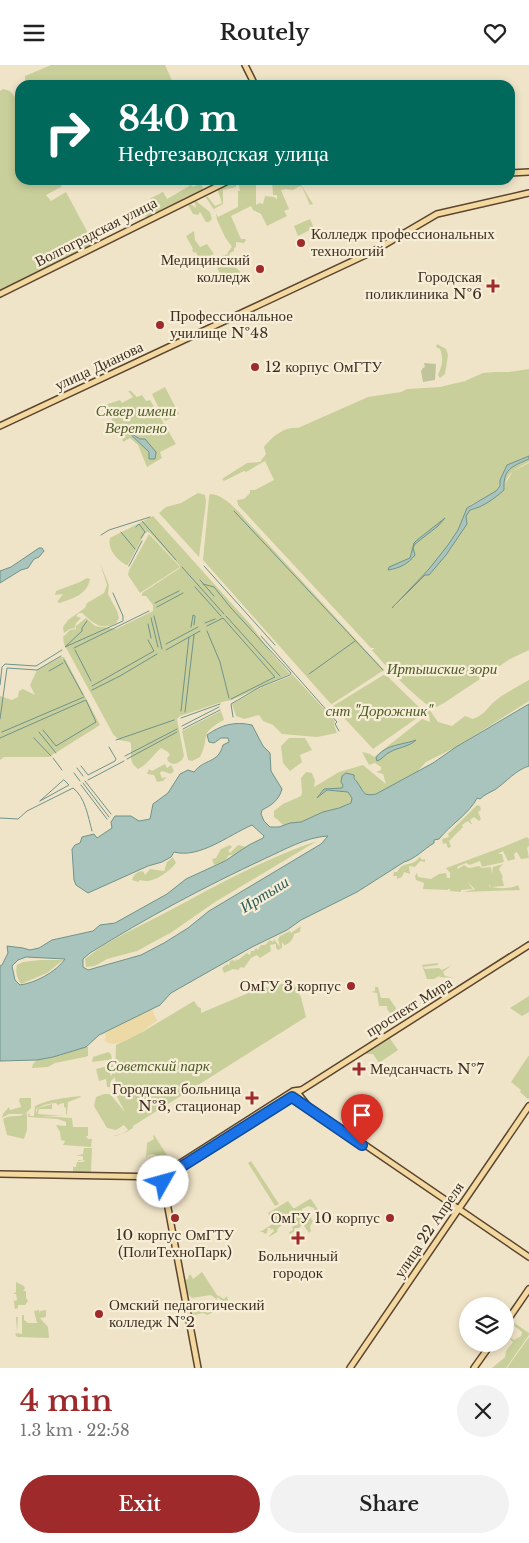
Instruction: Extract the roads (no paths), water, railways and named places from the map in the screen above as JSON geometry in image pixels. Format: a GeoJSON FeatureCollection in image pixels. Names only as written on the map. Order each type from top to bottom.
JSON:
{"type":"FeatureCollection","features":[{"type":"Feature","properties":{"kind":"main road"},"geometry":{"type":"LineString","coordinates":[[245,65],[252,80]]}},
{"type":"Feature","properties":{"kind":"main road"},"geometry":{"type":"LineString","coordinates":[[515,173],[529,172]]}},
{"type":"Feature","properties":{"kind":"main road","name":"Волгоградская улица"},"geometry":{"type":"LineString","coordinates":[[0,294],[219,185]]}},
{"type":"Feature","properties":{"kind":"main road","name":"улица Дианова"},"geometry":{"type":"LineString","coordinates":[[0,426],[372,251],[440,212],[529,193]]}},
{"type":"Feature","properties":{"kind":"main road","name":"проспект Мира"},"geometry":{"type":"LineString","coordinates":[[161,1178],[529,945]]}},
{"type":"Feature","properties":{"kind":"main road"},"geometry":{"type":"LineString","coordinates":[[293,1094],[529,1258]]}},
{"type":"Feature","properties":{"kind":"main road","name":"улица 22 Апреля"},"geometry":{"type":"LineString","coordinates":[[350,1368],[529,1106]]}},
{"type":"Feature","properties":{"kind":"main road"},"geometry":{"type":"LineString","coordinates":[[0,1173],[161,1178],[197,1368]]}},
{"type":"Feature","properties":{"kind":"main road"},"geometry":{"type":"LineString","coordinates":[[514,1311],[529,1289]]}},
{"type":"Feature","properties":{"kind":"main road"},"geometry":{"type":"LineString","coordinates":[[474,1368],[485,1352]]}},
{"type":"Feature","properties":{"kind":"water"},"geometry":{"type":"Polygon","coordinates":[[[126,430],[140,439],[145,439],[156,452],[155,459],[149,459],[149,452],[126,430]]]}},
{"type":"Feature","properties":{"kind":"water"},"geometry":{"type":"Polygon","coordinates":[[[529,456],[529,459],[509,470],[505,477],[504,490],[488,502],[470,510],[466,516],[467,524],[446,555],[429,575],[425,575],[392,608],[429,569],[448,545],[458,530],[467,508],[496,491],[500,486],[500,480],[507,465],[529,456]]]}},
{"type":"Feature","properties":{"kind":"water"},"geometry":{"type":"Polygon","coordinates":[[[445,518],[415,544],[413,548],[415,555],[410,561],[400,567],[388,570],[389,567],[410,558],[414,543],[445,518]]]}},
{"type":"Feature","properties":{"kind":"water"},"geometry":{"type":"Polygon","coordinates":[[[39,548],[42,548],[44,551],[39,557],[34,559],[28,568],[21,570],[0,583],[0,571],[11,567],[39,548]]]}},
{"type":"Feature","properties":{"kind":"water","name":"Иртыш"},"geometry":{"type":"Polygon","coordinates":[[[529,704],[529,766],[480,799],[477,798],[470,809],[439,839],[434,840],[434,843],[416,856],[357,892],[301,920],[287,930],[252,947],[171,993],[160,1005],[99,1035],[86,1047],[37,1060],[0,1061],[0,966],[8,953],[7,946],[30,950],[39,948],[52,940],[93,931],[100,925],[115,923],[167,894],[186,879],[225,861],[263,838],[264,836],[252,825],[204,849],[184,853],[174,852],[171,857],[162,862],[148,866],[88,893],[76,885],[72,849],[75,845],[80,843],[82,837],[94,834],[97,838],[112,828],[111,822],[115,816],[131,816],[139,821],[150,819],[153,804],[168,793],[180,774],[188,770],[194,772],[215,758],[223,745],[229,742],[228,738],[221,738],[214,743],[209,742],[207,735],[228,725],[239,723],[252,725],[263,746],[270,753],[271,771],[282,789],[275,802],[262,810],[261,814],[264,821],[270,827],[301,822],[323,812],[351,803],[352,798],[348,792],[327,790],[317,798],[324,789],[342,788],[342,776],[346,773],[354,775],[354,779],[364,793],[368,795],[376,794],[433,763],[456,747],[529,704]],[[328,836],[303,841],[287,848],[176,903],[90,953],[83,959],[83,967],[88,970],[141,955],[164,943],[188,928],[209,911],[321,844],[328,836]],[[26,957],[18,960],[12,966],[15,980],[20,985],[45,976],[65,959],[26,957]]]}},
{"type":"Feature","properties":{"kind":"water"},"geometry":{"type":"Polygon","coordinates":[[[416,740],[393,750],[377,761],[376,758],[380,753],[389,747],[416,740]]]}},
{"type":"Feature","properties":{"kind":"waterway"},"geometry":{"type":"LineString","coordinates":[[234,511],[383,670]]}},
{"type":"Feature","properties":{"kind":"waterway"},"geometry":{"type":"LineString","coordinates":[[101,535],[109,530],[150,517]]}},
{"type":"Feature","properties":{"kind":"waterway"},"geometry":{"type":"LineString","coordinates":[[142,521],[176,560]]}},
{"type":"Feature","properties":{"kind":"waterway"},"geometry":{"type":"LineString","coordinates":[[136,527],[139,524],[145,532],[141,538]]}},
{"type":"Feature","properties":{"kind":"waterway"},"geometry":{"type":"LineString","coordinates":[[121,532],[135,549]]}},
{"type":"Feature","properties":{"kind":"waterway"},"geometry":{"type":"LineString","coordinates":[[129,566],[142,541]]}},
{"type":"Feature","properties":{"kind":"waterway"},"geometry":{"type":"LineString","coordinates":[[204,566],[275,645]]}},
{"type":"Feature","properties":{"kind":"waterway"},"geometry":{"type":"LineString","coordinates":[[182,567],[224,614]]}},
{"type":"Feature","properties":{"kind":"waterway"},"geometry":{"type":"LineString","coordinates":[[200,580],[214,596]]}},
{"type":"Feature","properties":{"kind":"waterway"},"geometry":{"type":"LineString","coordinates":[[203,584],[214,587],[291,673],[260,687],[231,704],[233,717]]}},
{"type":"Feature","properties":{"kind":"waterway"},"geometry":{"type":"LineString","coordinates":[[195,587],[221,616]]}},
{"type":"Feature","properties":{"kind":"waterway"},"geometry":{"type":"LineString","coordinates":[[155,603],[179,591]]}},
{"type":"Feature","properties":{"kind":"waterway"},"geometry":{"type":"LineString","coordinates":[[87,621],[82,631],[65,647],[123,621],[123,616],[113,593]]}},
{"type":"Feature","properties":{"kind":"waterway"},"geometry":{"type":"LineString","coordinates":[[157,607],[183,593]]}},
{"type":"Feature","properties":{"kind":"waterway"},"geometry":{"type":"LineString","coordinates":[[74,648],[149,611]]}},
{"type":"Feature","properties":{"kind":"waterway"},"geometry":{"type":"LineString","coordinates":[[191,627],[193,615],[195,616],[194,625]]}},
{"type":"Feature","properties":{"kind":"waterway"},"geometry":{"type":"LineString","coordinates":[[154,616],[162,649]]}},
{"type":"Feature","properties":{"kind":"waterway"},"geometry":{"type":"LineString","coordinates":[[226,616],[280,676]]}},
{"type":"Feature","properties":{"kind":"waterway"},"geometry":{"type":"LineString","coordinates":[[151,618],[158,647]]}},
{"type":"Feature","properties":{"kind":"waterway"},"geometry":{"type":"LineString","coordinates":[[207,626],[223,618],[275,677],[231,699]]}},
{"type":"Feature","properties":{"kind":"waterway"},"geometry":{"type":"LineString","coordinates":[[205,623],[215,619]]}},
{"type":"Feature","properties":{"kind":"waterway"},"geometry":{"type":"LineString","coordinates":[[148,624],[151,638]]}},
{"type":"Feature","properties":{"kind":"waterway"},"geometry":{"type":"LineString","coordinates":[[166,644],[198,627]]}},
{"type":"Feature","properties":{"kind":"waterway"},"geometry":{"type":"LineString","coordinates":[[166,650],[200,631]]}},
{"type":"Feature","properties":{"kind":"waterway"},"geometry":{"type":"LineString","coordinates":[[207,631],[220,662],[229,698]]}},
{"type":"Feature","properties":{"kind":"waterway"},"geometry":{"type":"LineString","coordinates":[[185,712],[194,635]]}},
{"type":"Feature","properties":{"kind":"waterway"},"geometry":{"type":"LineString","coordinates":[[261,636],[337,722],[335,724],[339,731]]}},
{"type":"Feature","properties":{"kind":"waterway"},"geometry":{"type":"LineString","coordinates":[[181,711],[189,637]]}},
{"type":"Feature","properties":{"kind":"waterway"},"geometry":{"type":"LineString","coordinates":[[92,686],[154,651],[148,640]]}},
{"type":"Feature","properties":{"kind":"waterway"},"geometry":{"type":"LineString","coordinates":[[309,674],[355,641]]}},
{"type":"Feature","properties":{"kind":"waterway"},"geometry":{"type":"LineString","coordinates":[[0,685],[2,667],[5,664],[36,666],[62,650]]}},
{"type":"Feature","properties":{"kind":"waterway"},"geometry":{"type":"LineString","coordinates":[[75,650],[91,681]]}},
{"type":"Feature","properties":{"kind":"waterway"},"geometry":{"type":"LineString","coordinates":[[92,690],[157,654]]}},
{"type":"Feature","properties":{"kind":"waterway"},"geometry":{"type":"LineString","coordinates":[[0,719],[7,668],[37,670],[61,656]]}},
{"type":"Feature","properties":{"kind":"waterway"},"geometry":{"type":"LineString","coordinates":[[64,660],[83,695]]}},
{"type":"Feature","properties":{"kind":"waterway"},"geometry":{"type":"LineString","coordinates":[[49,671],[63,663]]}},
{"type":"Feature","properties":{"kind":"waterway"},"geometry":{"type":"LineString","coordinates":[[2,732],[84,697]]}},
{"type":"Feature","properties":{"kind":"waterway"},"geometry":{"type":"LineString","coordinates":[[0,738],[86,700],[96,722],[56,746],[43,730]]}},
{"type":"Feature","properties":{"kind":"waterway"},"geometry":{"type":"LineString","coordinates":[[181,718],[220,704]]}},
{"type":"Feature","properties":{"kind":"waterway"},"geometry":{"type":"LineString","coordinates":[[182,726],[219,707]]}},
{"type":"Feature","properties":{"kind":"waterway"},"geometry":{"type":"LineString","coordinates":[[183,729],[220,710]]}},
{"type":"Feature","properties":{"kind":"waterway"},"geometry":{"type":"LineString","coordinates":[[116,740],[174,720]]}},
{"type":"Feature","properties":{"kind":"waterway"},"geometry":{"type":"LineString","coordinates":[[125,756],[177,729]]}},
{"type":"Feature","properties":{"kind":"waterway"},"geometry":{"type":"LineString","coordinates":[[39,732],[56,753]]}},
{"type":"Feature","properties":{"kind":"waterway"},"geometry":{"type":"LineString","coordinates":[[127,759],[177,732]]}},
{"type":"Feature","properties":{"kind":"waterway"},"geometry":{"type":"LineString","coordinates":[[34,738],[51,756]]}},
{"type":"Feature","properties":{"kind":"waterway"},"geometry":{"type":"LineString","coordinates":[[81,766],[88,775],[115,761],[116,759],[109,747]]}},
{"type":"Feature","properties":{"kind":"waterway"},"geometry":{"type":"LineString","coordinates":[[53,758],[62,770]]}},
{"type":"Feature","properties":{"kind":"waterway"},"geometry":{"type":"LineString","coordinates":[[88,780],[124,761]]}},
{"type":"Feature","properties":{"kind":"waterway"},"geometry":{"type":"LineString","coordinates":[[77,768],[83,776]]}},
{"type":"Feature","properties":{"kind":"waterway"},"geometry":{"type":"LineString","coordinates":[[74,773],[80,781]]}},
{"type":"Feature","properties":{"kind":"waterway"},"geometry":{"type":"LineString","coordinates":[[64,780],[69,785],[40,801],[64,780]]}},
{"type":"Feature","properties":{"kind":"waterway"},"geometry":{"type":"LineString","coordinates":[[85,781],[111,814]]}},
{"type":"Feature","properties":{"kind":"waterway"},"geometry":{"type":"LineString","coordinates":[[83,783],[109,817]]}},
{"type":"Feature","properties":{"kind":"waterway"},"geometry":{"type":"LineString","coordinates":[[81,785],[107,819]]}},
{"type":"Feature","properties":{"kind":"waterway"},"geometry":{"type":"LineString","coordinates":[[0,818],[18,819],[27,811],[73,788],[83,802],[92,831]]}},
{"type":"Feature","properties":{"kind":"place","name":"Колледж профессиональных технологий"},"geometry":{"type":"Point","coordinates":[301,243]}},
{"type":"Feature","properties":{"kind":"place","name":"Медицинский колледж"},"geometry":{"type":"Point","coordinates":[260,269]}},
{"type":"Feature","properties":{"kind":"place","name":"Городская поликлиника №6"},"geometry":{"type":"Point","coordinates":[493,286]}},
{"type":"Feature","properties":{"kind":"place","name":"Профессиональное училище №48"},"geometry":{"type":"Point","coordinates":[160,325]}},
{"type":"Feature","properties":{"kind":"place","name":"12 корпус ОмГТУ"},"geometry":{"type":"Point","coordinates":[255,367]}},
{"type":"Feature","properties":{"kind":"place","name":"ОмГУ 3 корпус"},"geometry":{"type":"Point","coordinates":[351,986]}},
{"type":"Feature","properties":{"kind":"place","name":"Медсанчасть №7"},"geometry":{"type":"Point","coordinates":[359,1069]}},
{"type":"Feature","properties":{"kind":"place","name":"Городская больница №3, стационар"},"geometry":{"type":"Point","coordinates":[252,1098]}},
{"type":"Feature","properties":{"kind":"place","name":"10 корпус ОмГТУ (ПолиТехноПарк)"},"geometry":{"type":"Point","coordinates":[175,1218]}},
{"type":"Feature","properties":{"kind":"place","name":"ОмГУ 10 корпус"},"geometry":{"type":"Point","coordinates":[390,1218]}},
{"type":"Feature","properties":{"kind":"place","name":"Больничный городок"},"geometry":{"type":"Point","coordinates":[298,1238]}},
{"type":"Feature","properties":{"kind":"place","name":"Омский педагогический колледж №2"},"geometry":{"type":"Point","coordinates":[99,1314]}},
{"type":"Feature","properties":{"kind":"park label","name":"Сквер имени Веретено"},"geometry":{"type":"Point","coordinates":[136,420]}},
{"type":"Feature","properties":{"kind":"park label","name":"Иртышские зори"},"geometry":{"type":"Point","coordinates":[442,669]}},
{"type":"Feature","properties":{"kind":"park label","name":"снт \"Дорожник\""},"geometry":{"type":"Point","coordinates":[379,711]}},
{"type":"Feature","properties":{"kind":"park label","name":"Советский парк"},"geometry":{"type":"Point","coordinates":[158,1066]}}]}
